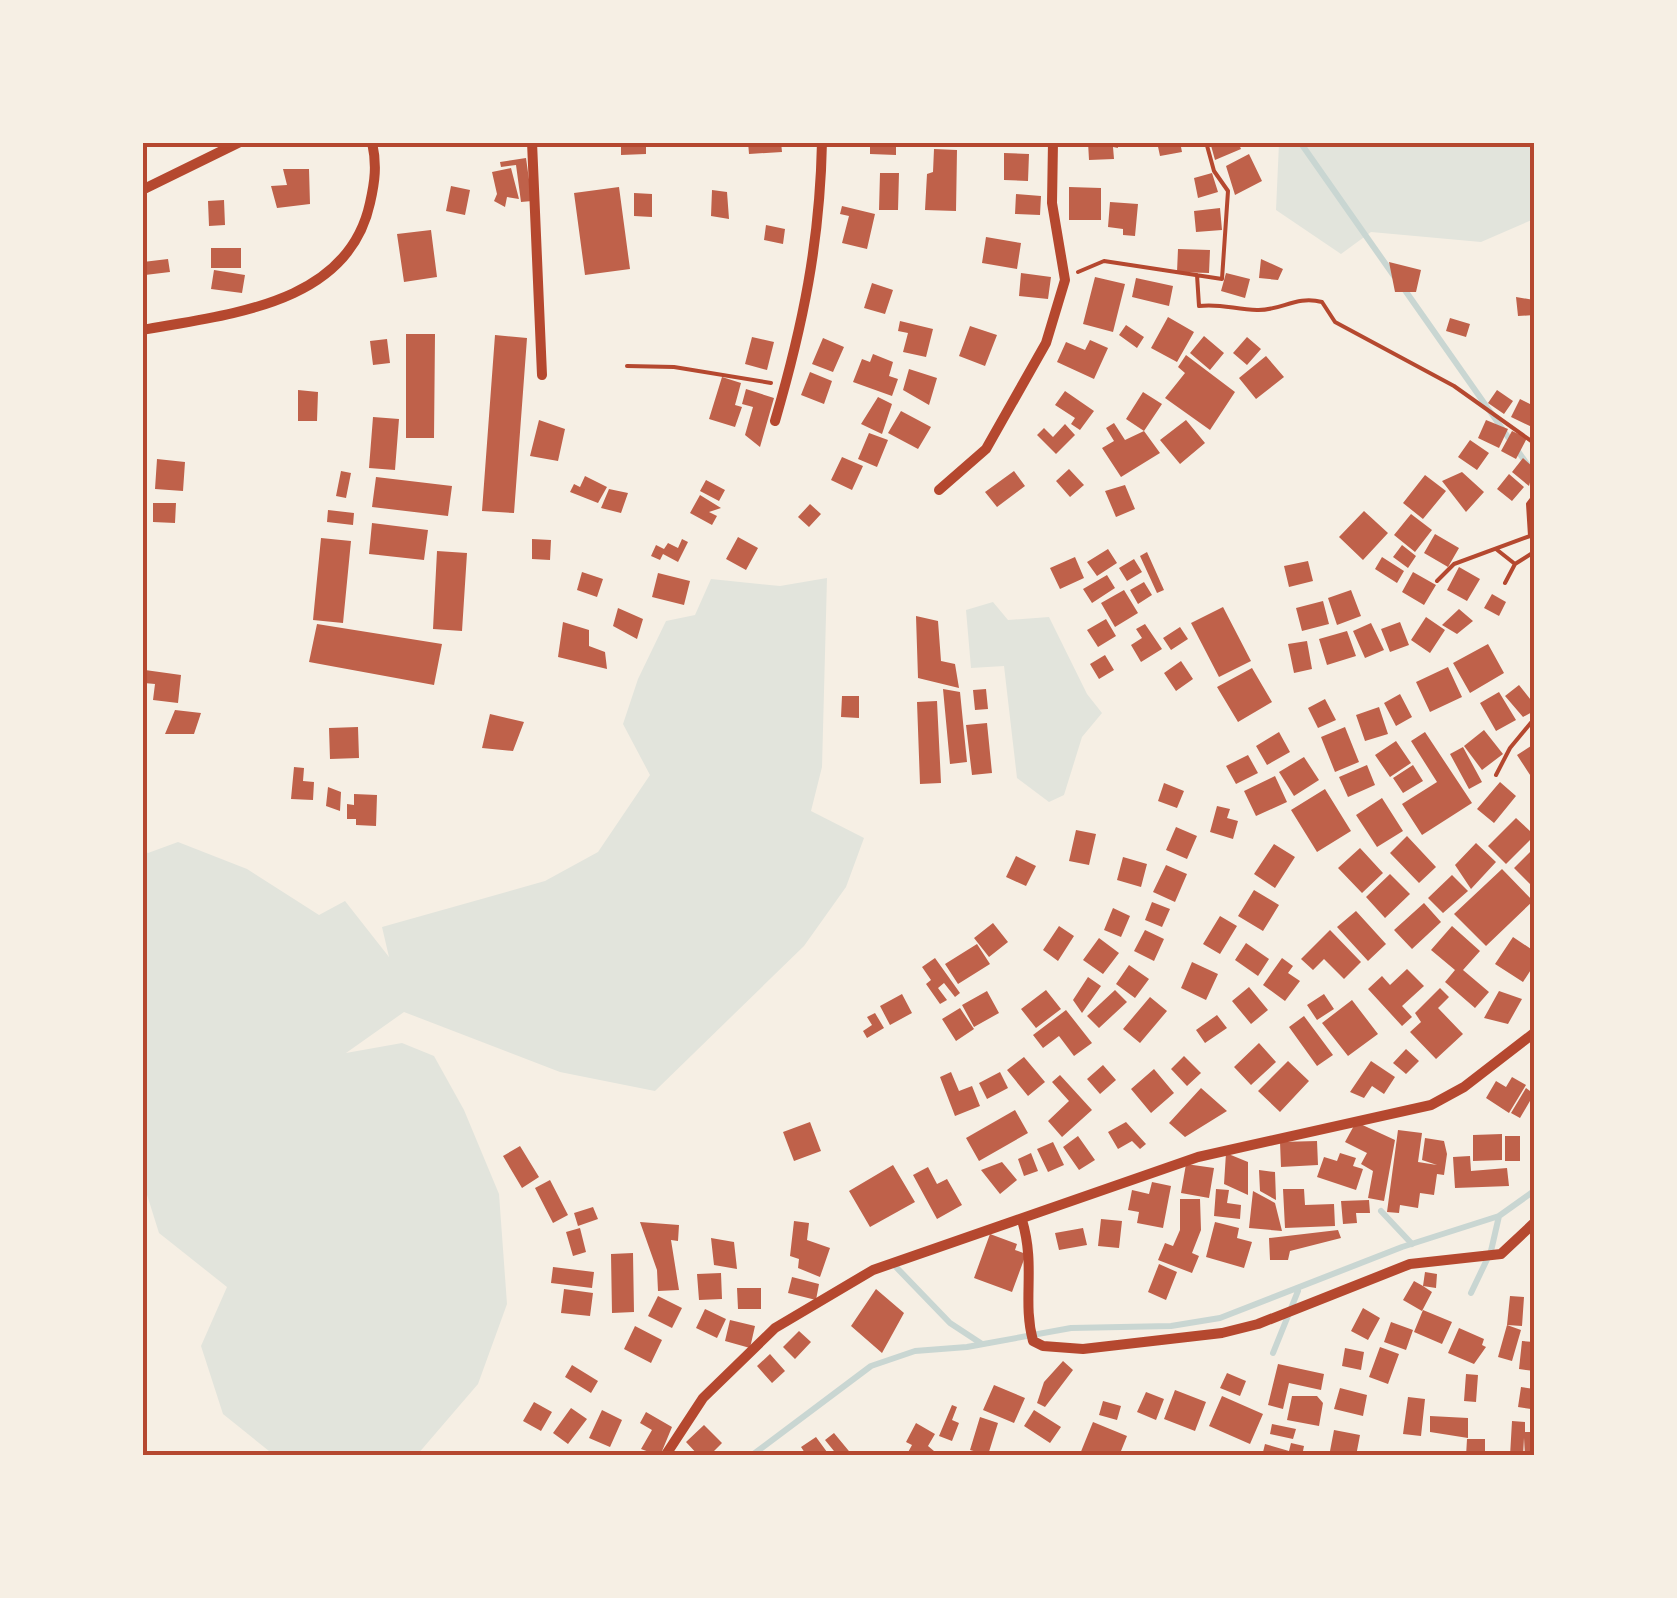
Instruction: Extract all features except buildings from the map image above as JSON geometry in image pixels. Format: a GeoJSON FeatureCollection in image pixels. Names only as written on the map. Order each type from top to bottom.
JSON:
{"type":"FeatureCollection","features":[{"type":"Feature","properties":{"kind":"street"},"geometry":{"type":"LineString","coordinates":[[142,190],[240,142]]}},
{"type":"Feature","properties":{"kind":"street"},"geometry":{"type":"LineString","coordinates":[[142,330],[296,294],[339,267],[364,230],[377,168],[372,142]]}},
{"type":"Feature","properties":{"kind":"street"},"geometry":{"type":"LineString","coordinates":[[532,142],[542,375]]}},
{"type":"Feature","properties":{"kind":"street"},"geometry":{"type":"LineString","coordinates":[[775,420],[814,273],[822,142]]}},
{"type":"Feature","properties":{"kind":"street"},"geometry":{"type":"LineString","coordinates":[[939,490],[986,450],[1046,343],[1065,280],[1052,203],[1052,142]]}},
{"type":"Feature","properties":{"kind":"street"},"geometry":{"type":"LineString","coordinates":[[665,1456],[703,1398],[776,1328],[873,1270],[1198,1158],[1431,1105],[1464,1087],[1534,1032]]}},
{"type":"Feature","properties":{"kind":"street"},"geometry":{"type":"LineString","coordinates":[[1022,1220],[1032,1263],[1028,1323],[1033,1341],[1043,1346],[1084,1350],[1163,1344],[1258,1324],[1410,1264],[1501,1254],[1534,1223]]}},
{"type":"Feature","properties":{"kind":"path"},"geometry":{"type":"LineString","coordinates":[[1065,280],[1104,262],[1222,279],[1228,191],[1214,171],[1206,142]]}},
{"type":"Feature","properties":{"kind":"path"},"geometry":{"type":"LineString","coordinates":[[1197,275],[1199,306],[1223,302],[1260,311],[1306,298],[1322,302],[1335,322],[1454,386],[1534,443]]}},
{"type":"Feature","properties":{"kind":"path"},"geometry":{"type":"LineString","coordinates":[[627,366],[674,367],[785,387]]}},
{"type":"Feature","properties":{"kind":"path"},"geometry":{"type":"LineString","coordinates":[[1437,581],[1454,564],[1532,536],[1528,504],[1534,496]]}},
{"type":"Feature","properties":{"kind":"path"},"geometry":{"type":"LineString","coordinates":[[1496,549],[1514,564]]}},
{"type":"Feature","properties":{"kind":"path"},"geometry":{"type":"LineString","coordinates":[[1505,583],[1514,564],[1534,552]]}},
{"type":"Feature","properties":{"kind":"path"},"geometry":{"type":"LineString","coordinates":[[1496,775],[1510,748],[1534,719]]}},
{"type":"Feature","properties":{"kind":"shaded area"},"geometry":{"type":"Polygon","coordinates":[[[1279,143],[1534,143],[1534,219],[1481,242],[1371,232],[1341,254],[1276,210],[1279,143]]]}},
{"type":"Feature","properties":{"kind":"shaded area"},"geometry":{"type":"Polygon","coordinates":[[[827,578],[822,767],[811,811],[864,838],[846,887],[804,946],[655,1091],[560,1072],[404,1012],[346,1053],[402,1043],[434,1056],[464,1110],[499,1194],[507,1304],[478,1384],[417,1455],[274,1455],[223,1414],[201,1346],[227,1287],[159,1233],[143,1182],[143,850],[148,853],[178,842],[247,869],[319,915],[345,901],[389,957],[382,927],[545,881],[598,852],[650,775],[623,724],[638,679],[666,621],[695,615],[711,579],[780,586],[827,578]]]}},
{"type":"Feature","properties":{"kind":"shaded area"},"geometry":{"type":"Polygon","coordinates":[[[993,602],[1008,620],[1049,617],[1087,694],[1102,713],[1082,737],[1064,795],[1049,802],[1017,778],[1004,666],[971,668],[966,610],[993,602]]]}},
{"type":"Feature","properties":{"kind":"waterway"},"geometry":{"type":"LineString","coordinates":[[1300,142],[1394,276]]}},
{"type":"Feature","properties":{"kind":"waterway"},"geometry":{"type":"LineString","coordinates":[[1402,286],[1534,474]]}},
{"type":"Feature","properties":{"kind":"waterway"},"geometry":{"type":"LineString","coordinates":[[751,1456],[871,1366],[915,1351],[967,1347],[1071,1328],[1171,1326],[1220,1318],[1402,1247],[1499,1216],[1534,1191]]}},
{"type":"Feature","properties":{"kind":"waterway"},"geometry":{"type":"LineString","coordinates":[[1381,1211],[1412,1244]]}},
{"type":"Feature","properties":{"kind":"waterway"},"geometry":{"type":"LineString","coordinates":[[1471,1293],[1491,1251],[1499,1216]]}},
{"type":"Feature","properties":{"kind":"waterway"},"geometry":{"type":"LineString","coordinates":[[896,1267],[950,1323],[982,1344]]}},
{"type":"Feature","properties":{"kind":"waterway"},"geometry":{"type":"LineString","coordinates":[[1273,1353],[1298,1291]]}}]}
